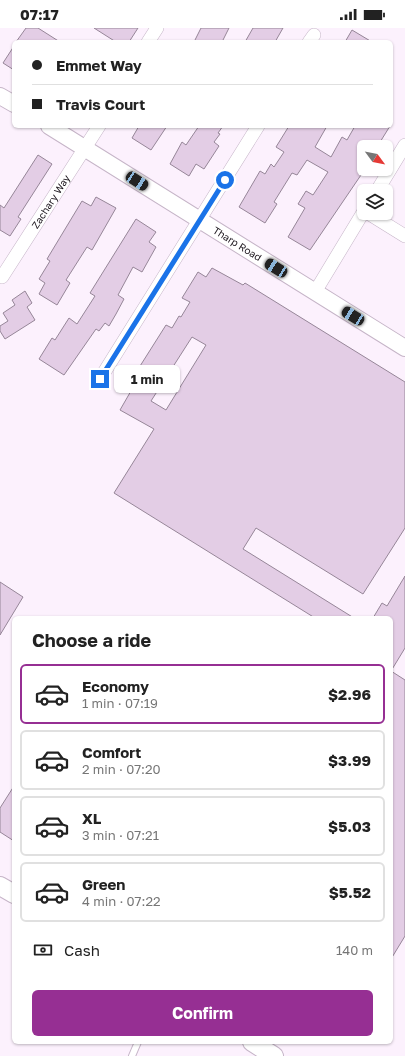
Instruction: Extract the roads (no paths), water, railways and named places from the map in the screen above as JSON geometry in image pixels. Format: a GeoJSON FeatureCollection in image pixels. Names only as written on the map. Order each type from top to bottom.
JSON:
{"type":"FeatureCollection","features":[{"type":"Feature","properties":{"kind":"main road"},"geometry":{"type":"LineString","coordinates":[[0,886],[12,893]]}},
{"type":"Feature","properties":{"kind":"main road"},"geometry":{"type":"LineString","coordinates":[[255,1044],[274,1056]]}},
{"type":"Feature","properties":{"kind":"street"},"geometry":{"type":"LineString","coordinates":[[149,40],[156,28]]}},
{"type":"Feature","properties":{"kind":"street"},"geometry":{"type":"LineString","coordinates":[[0,96],[12,103]]}},
{"type":"Feature","properties":{"kind":"street","name":"Tharp Road"},"geometry":{"type":"LineString","coordinates":[[52,128],[405,348]]}},
{"type":"Feature","properties":{"kind":"street","name":"Zachary Way"},"geometry":{"type":"LineString","coordinates":[[1,276],[98,128]]}},
{"type":"Feature","properties":{"kind":"street"},"geometry":{"type":"LineString","coordinates":[[100,379],[257,128]]}},
{"type":"Feature","properties":{"kind":"street"},"geometry":{"type":"LineString","coordinates":[[380,184],[405,145]]}},
{"type":"Feature","properties":{"kind":"street"},"geometry":{"type":"LineString","coordinates":[[315,292],[359,220]]}},
{"type":"Feature","properties":{"kind":"street"},"geometry":{"type":"LineString","coordinates":[[379,220],[405,236]]}},
{"type":"Feature","properties":{"kind":"lane"},"geometry":{"type":"LineString","coordinates":[[132,1056],[137,1044]]}}]}
